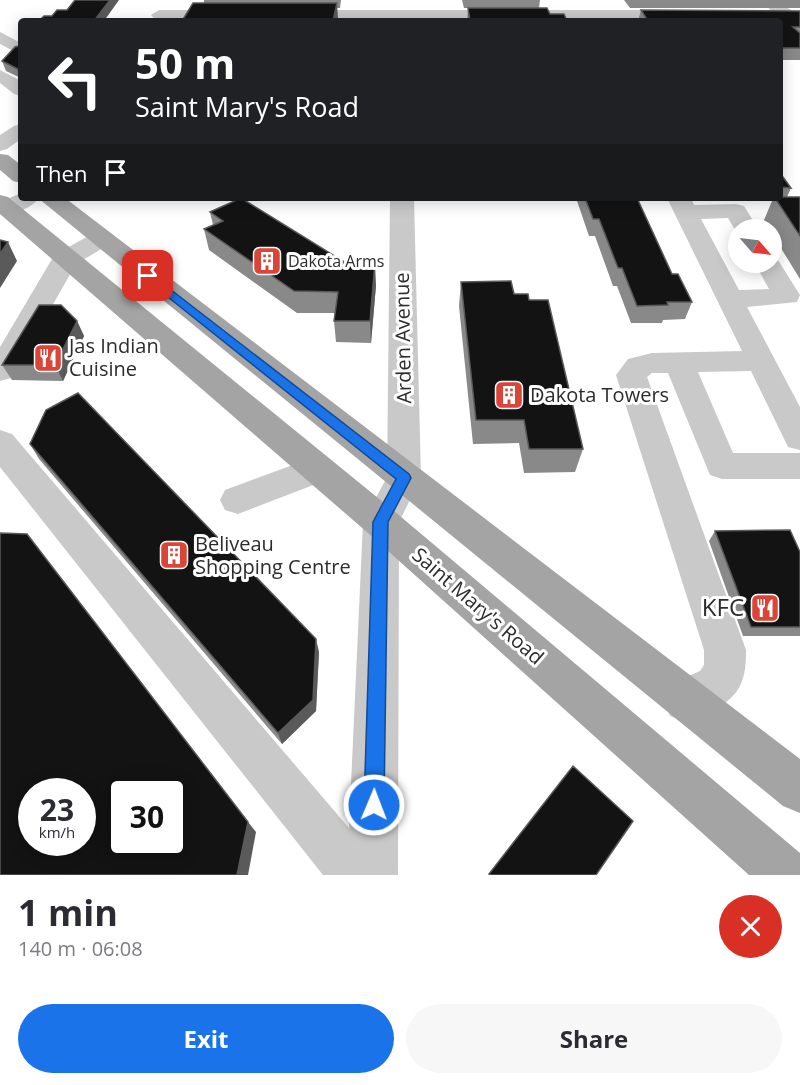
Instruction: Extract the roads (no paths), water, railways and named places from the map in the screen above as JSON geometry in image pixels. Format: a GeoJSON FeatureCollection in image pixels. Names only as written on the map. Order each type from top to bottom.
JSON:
{"type":"FeatureCollection","features":[{"type":"Feature","properties":{"kind":"main road"},"geometry":{"type":"LineString","coordinates":[[0,160],[18,174]]}},
{"type":"Feature","properties":{"kind":"main road"},"geometry":{"type":"LineString","coordinates":[[54,201],[800,789]]}},
{"type":"Feature","properties":{"kind":"main road","name":"Saint Mary's Road"},"geometry":{"type":"LineString","coordinates":[[11,203],[65,259],[381,522],[787,875]]}},
{"type":"Feature","properties":{"kind":"street"},"geometry":{"type":"LineString","coordinates":[[157,18],[168,0]]}},
{"type":"Feature","properties":{"kind":"street"},"geometry":{"type":"LineString","coordinates":[[579,0],[588,18]]}},
{"type":"Feature","properties":{"kind":"street"},"geometry":{"type":"LineString","coordinates":[[766,8],[796,17]]}},
{"type":"Feature","properties":{"kind":"street"},"geometry":{"type":"LineString","coordinates":[[157,18],[250,15]]}},
{"type":"Feature","properties":{"kind":"street"},"geometry":{"type":"LineString","coordinates":[[274,15],[588,18],[696,15]]}},
{"type":"Feature","properties":{"kind":"street"},"geometry":{"type":"LineString","coordinates":[[0,37],[18,48]]}},
{"type":"Feature","properties":{"kind":"street"},"geometry":{"type":"LineString","coordinates":[[0,75],[18,88]]}},
{"type":"Feature","properties":{"kind":"street"},"geometry":{"type":"LineString","coordinates":[[0,146],[18,131]]}},
{"type":"Feature","properties":{"kind":"street","name":"Arden Avenue"},"geometry":{"type":"LineString","coordinates":[[402,201],[404,478]]}},
{"type":"Feature","properties":{"kind":"street"},"geometry":{"type":"LineString","coordinates":[[682,205],[747,217]]}},
{"type":"Feature","properties":{"kind":"street"},"geometry":{"type":"LineString","coordinates":[[682,205],[800,438]]}},
{"type":"Feature","properties":{"kind":"street"},"geometry":{"type":"LineString","coordinates":[[0,371],[65,259],[101,239]]}},
{"type":"Feature","properties":{"kind":"street"},"geometry":{"type":"LineString","coordinates":[[730,299],[787,296],[773,273]]}},
{"type":"Feature","properties":{"kind":"street"},"geometry":{"type":"LineString","coordinates":[[686,699],[715,686],[725,671],[725,650],[631,375],[639,366],[666,362],[761,361]]}},
{"type":"Feature","properties":{"kind":"street"},"geometry":{"type":"LineString","coordinates":[[666,362],[722,466],[800,466]]}},
{"type":"Feature","properties":{"kind":"street"},"geometry":{"type":"LineString","coordinates":[[0,443],[355,875]]}},
{"type":"Feature","properties":{"kind":"street"},"geometry":{"type":"LineString","coordinates":[[238,500],[318,469]]}},
{"type":"Feature","properties":{"kind":"street"},"geometry":{"type":"LineString","coordinates":[[372,875],[381,522],[404,478]]}},
{"type":"Feature","properties":{"kind":"place","name":"Dakota Arms"},"geometry":{"type":"Point","coordinates":[267,261]}},
{"type":"Feature","properties":{"kind":"place","name":"Jas Indian Cuisine"},"geometry":{"type":"Point","coordinates":[48,358]}},
{"type":"Feature","properties":{"kind":"place","name":"Dakota Towers"},"geometry":{"type":"Point","coordinates":[509,395]}},
{"type":"Feature","properties":{"kind":"place","name":"Beliveau Shopping Centre"},"geometry":{"type":"Point","coordinates":[174,555]}},
{"type":"Feature","properties":{"kind":"place","name":"KFC"},"geometry":{"type":"Point","coordinates":[765,608]}}]}
